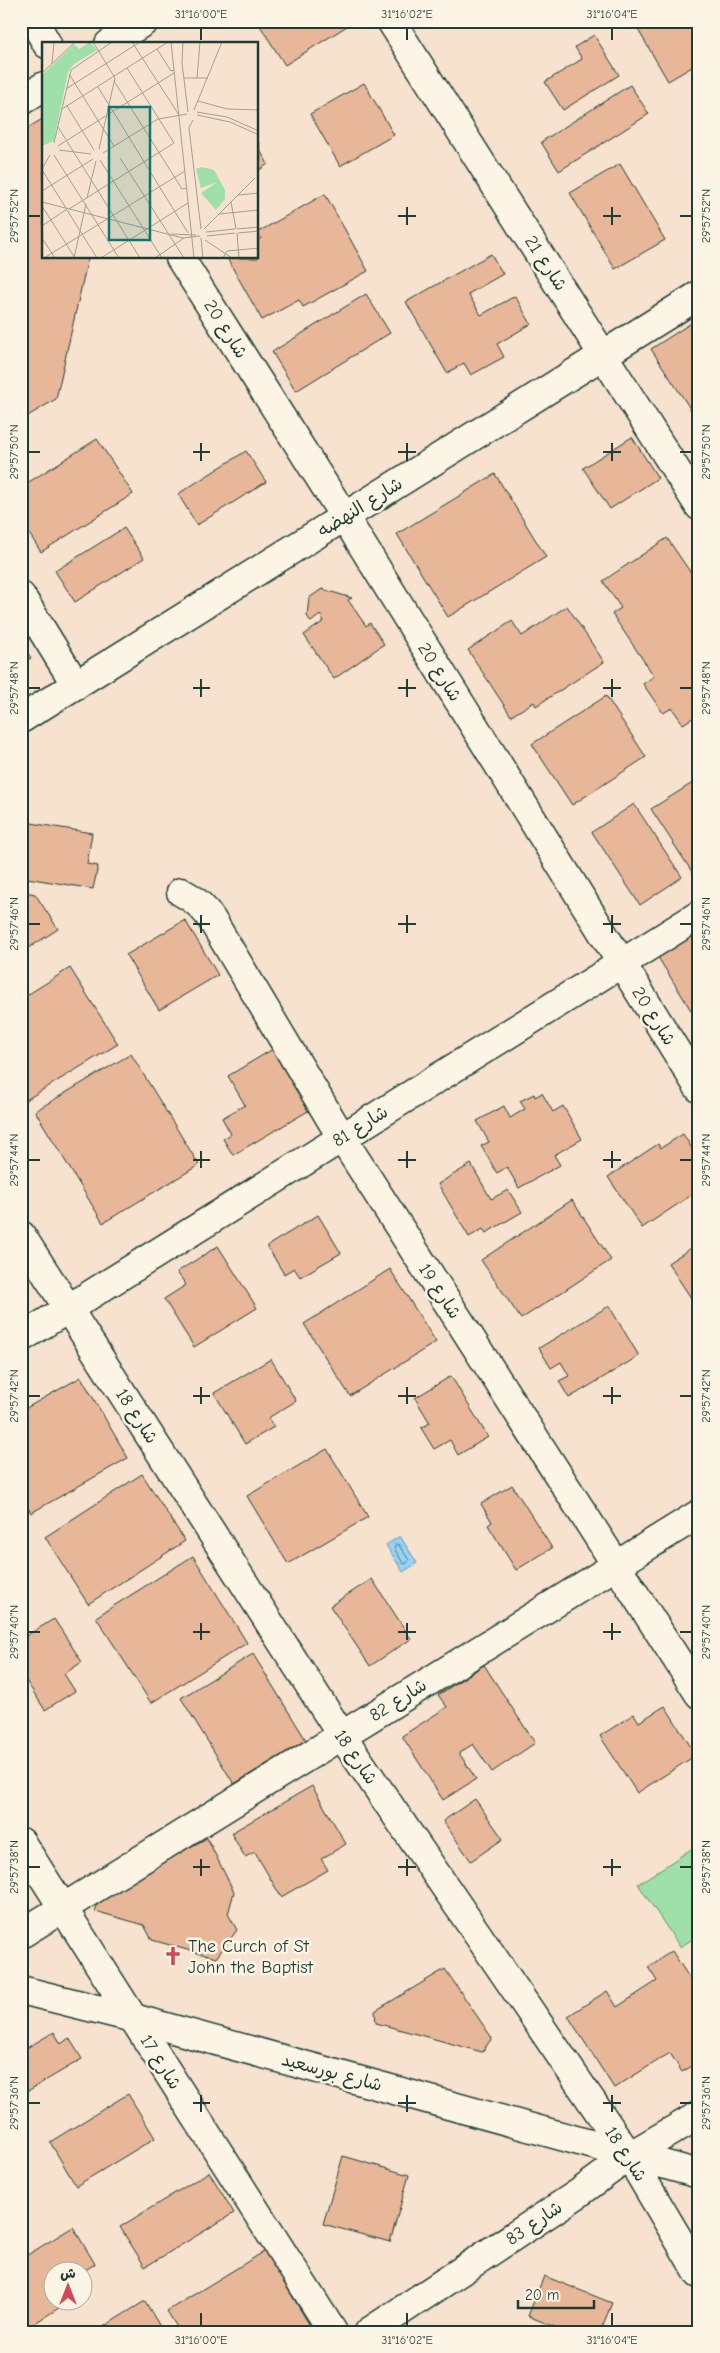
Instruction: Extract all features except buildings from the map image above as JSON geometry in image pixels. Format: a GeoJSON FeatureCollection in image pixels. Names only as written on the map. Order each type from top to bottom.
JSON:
{"type":"FeatureCollection","features":[{"type":"Feature","properties":{"kind":"street"},"geometry":{"type":"LineString","coordinates":[[34,21],[46,42]]}},
{"type":"Feature","properties":{"kind":"street"},"geometry":{"type":"LineString","coordinates":[[112,42],[145,21]]}},
{"type":"Feature","properties":{"kind":"street","name":"شارع 21"},"geometry":{"type":"LineString","coordinates":[[391,21],[699,506]]}},
{"type":"Feature","properties":{"kind":"street"},"geometry":{"type":"LineString","coordinates":[[21,101],[42,87]]}},
{"type":"Feature","properties":{"kind":"street","name":"شارع 20"},"geometry":{"type":"LineString","coordinates":[[181,259],[344,516],[620,964],[699,1088]]}},
{"type":"Feature","properties":{"kind":"street","name":"شارع النهضه"},"geometry":{"type":"LineString","coordinates":[[21,719],[699,295]]}},
{"type":"Feature","properties":{"kind":"street"},"geometry":{"type":"LineString","coordinates":[[21,596],[76,685]]}},
{"type":"Feature","properties":{"kind":"street","name":"شارع 19"},"geometry":{"type":"LineString","coordinates":[[181,892],[194,899],[208,914],[342,1138],[699,1694]]}},
{"type":"Feature","properties":{"kind":"street","name":"شارع 81"},"geometry":{"type":"LineString","coordinates":[[21,1338],[699,915]]}},
{"type":"Feature","properties":{"kind":"street","name":"شارع 18"},"geometry":{"type":"LineString","coordinates":[[21,1235],[342,1736],[628,2156],[699,2274]]}},
{"type":"Feature","properties":{"kind":"street","name":"شارع 82"},"geometry":{"type":"LineString","coordinates":[[21,1934],[699,1514]]}},
{"type":"Feature","properties":{"kind":"street","name":"شارع 17"},"geometry":{"type":"LineString","coordinates":[[21,1842],[332,2332]]}},
{"type":"Feature","properties":{"kind":"street","name":"شارع بورسعيد"},"geometry":{"type":"LineString","coordinates":[[21,1990],[133,2018],[536,2128],[628,2156],[699,2174]]}},
{"type":"Feature","properties":{"kind":"street","name":"شارع 83"},"geometry":{"type":"LineString","coordinates":[[369,2332],[579,2193],[628,2156],[699,2115]]}},
{"type":"Feature","properties":{"kind":"green space"},"geometry":{"type":"Polygon","coordinates":[[[699,1844],[699,1935],[680,1947],[638,1884],[699,1844]]]}},
{"type":"Feature","properties":{"kind":"water"},"geometry":{"type":"Polygon","coordinates":[[[400,1536],[417,1563],[403,1572],[386,1545],[400,1536]]]}},
{"type":"Feature","properties":{"kind":"place","name":"The Curch of St John the Baptist"},"geometry":{"type":"Point","coordinates":[173,1956]}}]}
